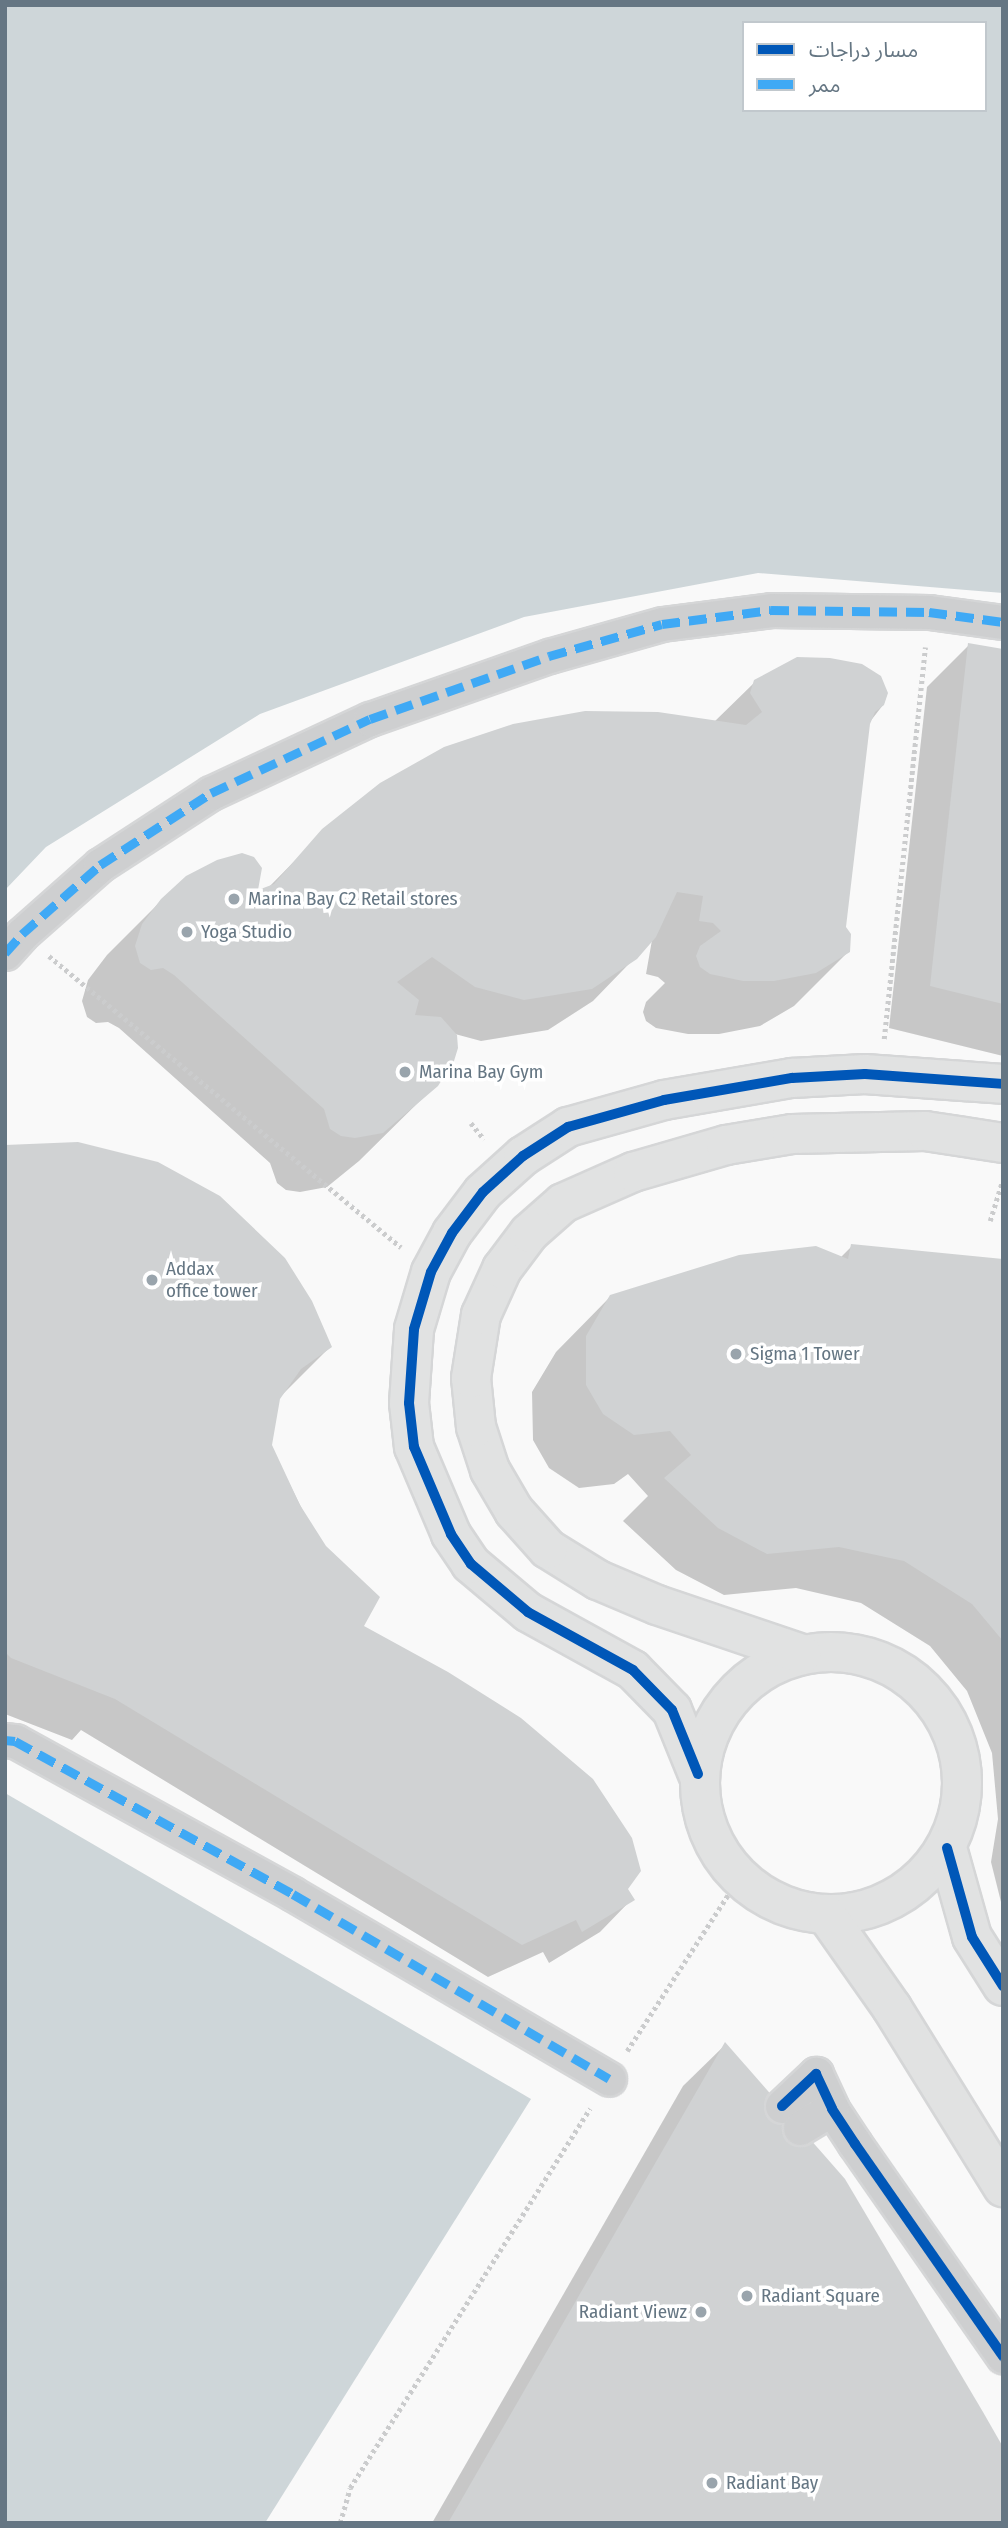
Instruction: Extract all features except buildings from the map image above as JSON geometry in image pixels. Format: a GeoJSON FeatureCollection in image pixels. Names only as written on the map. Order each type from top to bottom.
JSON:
{"type":"FeatureCollection","features":[{"type":"Feature","properties":{"kind":"street"},"geometry":{"type":"LineString","coordinates":[[13,943],[100,865],[211,793],[370,719],[548,656],[663,624],[771,610],[929,612],[1003,622]]}},
{"type":"Feature","properties":{"kind":"street"},"geometry":{"type":"LineString","coordinates":[[698,1773],[708,1732],[730,1696],[763,1669],[802,1654],[845,1651],[888,1663],[924,1687],[950,1723],[963,1764],[962,1807],[947,1848],[916,1885],[874,1908],[826,1914],[794,1909],[765,1897],[739,1878],[715,1847],[702,1812],[698,1773],[672,1710],[639,1676],[527,1612],[471,1564],[451,1534],[414,1447],[408,1403],[414,1329],[431,1272],[452,1233],[483,1192],[523,1156],[568,1127],[624,1110],[720,1088],[792,1078],[880,1074],[1003,1084]]}},
{"type":"Feature","properties":{"kind":"street"},"geometry":{"type":"LineString","coordinates":[[802,1654],[657,1605],[598,1580],[548,1549],[514,1511],[491,1470],[476,1427],[471,1378],[481,1315],[502,1269],[529,1233],[563,1203],[645,1168],[726,1145],[792,1134],[925,1131],[1003,1143]]}},
{"type":"Feature","properties":{"kind":"street"},"geometry":{"type":"LineString","coordinates":[[5,1740],[15,1741],[293,1894],[609,2079]]}},
{"type":"Feature","properties":{"kind":"street"},"geometry":{"type":"LineString","coordinates":[[947,1848],[972,1937],[1003,1986]]}},
{"type":"Feature","properties":{"kind":"street"},"geometry":{"type":"LineString","coordinates":[[826,1914],[892,2008],[1003,2187]]}},
{"type":"Feature","properties":{"kind":"street"},"geometry":{"type":"LineString","coordinates":[[791,2117],[816,2074],[832,2109],[989,2306],[1003,2356]]}},
{"type":"Feature","properties":{"kind":"path"},"geometry":{"type":"LineString","coordinates":[[880,1074],[929,612]]}},
{"type":"Feature","properties":{"kind":"path"},"geometry":{"type":"LineString","coordinates":[[13,943],[431,1272]]}},
{"type":"Feature","properties":{"kind":"path"},"geometry":{"type":"LineString","coordinates":[[990,1220],[1003,1177]]}},
{"type":"Feature","properties":{"kind":"path"},"geometry":{"type":"LineString","coordinates":[[340,2523],[350,2488],[739,1878]]}},
{"type":"Feature","properties":{"kind":"shaded area"},"geometry":{"type":"Polygon","coordinates":[[[5,5],[1003,5],[1003,593],[758,573],[524,617],[260,714],[46,847],[5,890],[5,5]]]}},
{"type":"Feature","properties":{"kind":"shaded area"},"geometry":{"type":"Polygon","coordinates":[[[5,1793],[531,2099],[265,2523],[5,2523],[5,1793]]]}},
{"type":"Feature","properties":{"kind":"marked path"},"geometry":{"type":"LineString","coordinates":[[5,953],[22,934],[100,865],[211,793],[370,719],[549,656],[662,624],[771,610],[929,612],[1003,622]]}},
{"type":"Feature","properties":{"kind":"marked path"},"geometry":{"type":"LineString","coordinates":[[5,1740],[15,1741],[293,1894],[609,2079]]}},
{"type":"Feature","properties":{"kind":"cycle path"},"geometry":{"type":"LineString","coordinates":[[698,1774],[672,1710],[633,1670],[528,1612],[471,1564],[451,1534],[414,1447],[409,1403],[414,1329],[431,1272],[452,1233],[483,1192],[523,1156],[568,1127],[664,1100],[792,1078],[865,1074],[1003,1084]]}},
{"type":"Feature","properties":{"kind":"cycle path"},"geometry":{"type":"LineString","coordinates":[[947,1848],[972,1937],[1003,1986]]}},
{"type":"Feature","properties":{"kind":"cycle path"},"geometry":{"type":"LineString","coordinates":[[782,2106],[816,2074],[832,2109],[855,2144],[1003,2356]]}},
{"type":"Feature","properties":{"kind":"place","name":"Marina Bay C2 Retail stores"},"geometry":{"type":"Point","coordinates":[234,899]}},
{"type":"Feature","properties":{"kind":"place","name":"Yoga Studio"},"geometry":{"type":"Point","coordinates":[187,932]}},
{"type":"Feature","properties":{"kind":"place","name":"Marina Bay Gym"},"geometry":{"type":"Point","coordinates":[405,1072]}},
{"type":"Feature","properties":{"kind":"place","name":"Addax office tower"},"geometry":{"type":"Point","coordinates":[152,1280]}},
{"type":"Feature","properties":{"kind":"place","name":"Sigma 1 Tower"},"geometry":{"type":"Point","coordinates":[736,1354]}},
{"type":"Feature","properties":{"kind":"place","name":"Radiant Square"},"geometry":{"type":"Point","coordinates":[747,2296]}},
{"type":"Feature","properties":{"kind":"place","name":"Radiant Viewz"},"geometry":{"type":"Point","coordinates":[701,2312]}},
{"type":"Feature","properties":{"kind":"place","name":"Radiant Bay"},"geometry":{"type":"Point","coordinates":[712,2483]}}]}
